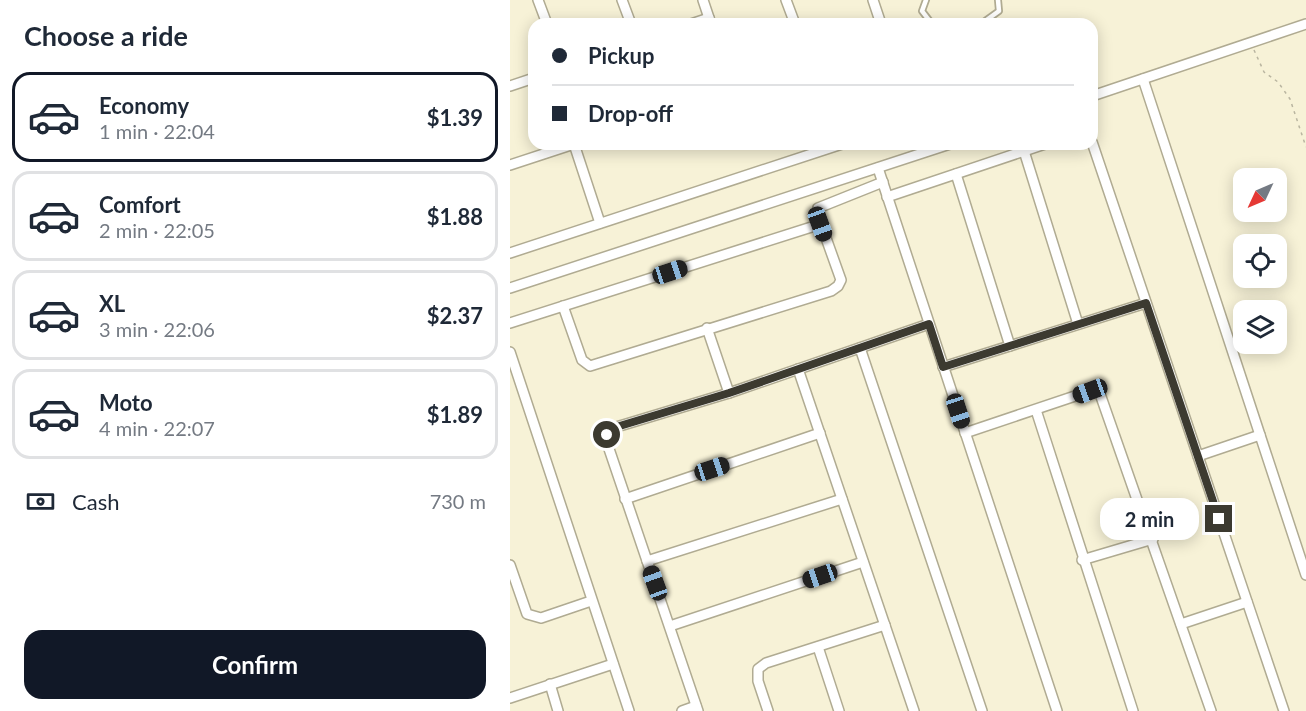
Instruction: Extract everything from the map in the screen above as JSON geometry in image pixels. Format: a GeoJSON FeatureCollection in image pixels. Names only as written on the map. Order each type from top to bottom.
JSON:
{"type":"FeatureCollection","features":[{"type":"Feature","properties":{"kind":"street"},"geometry":{"type":"LineString","coordinates":[[538,0],[545,18]]}},
{"type":"Feature","properties":{"kind":"street"},"geometry":{"type":"LineString","coordinates":[[622,0],[629,18]]}},
{"type":"Feature","properties":{"kind":"street"},"geometry":{"type":"LineString","coordinates":[[703,0],[709,18]]}},
{"type":"Feature","properties":{"kind":"street"},"geometry":{"type":"LineString","coordinates":[[786,0],[793,18]]}},
{"type":"Feature","properties":{"kind":"street"},"geometry":{"type":"LineString","coordinates":[[873,0],[879,18]]}},
{"type":"Feature","properties":{"kind":"street"},"geometry":{"type":"LineString","coordinates":[[1098,94],[1306,24]]}},
{"type":"Feature","properties":{"kind":"street"},"geometry":{"type":"LineString","coordinates":[[1143,79],[1306,575]]}},
{"type":"Feature","properties":{"kind":"street"},"geometry":{"type":"LineString","coordinates":[[510,86],[528,80]]}},
{"type":"Feature","properties":{"kind":"street"},"geometry":{"type":"LineString","coordinates":[[510,165],[556,150]]}},
{"type":"Feature","properties":{"kind":"street"},"geometry":{"type":"LineString","coordinates":[[576,150],[600,223]]}},
{"type":"Feature","properties":{"kind":"street"},"geometry":{"type":"LineString","coordinates":[[510,253],[821,150]]}},
{"type":"Feature","properties":{"kind":"street"},"geometry":{"type":"LineString","coordinates":[[510,288],[932,150]]}},
{"type":"Feature","properties":{"kind":"street"},"geometry":{"type":"LineString","coordinates":[[887,197],[1027,150]]}},
{"type":"Feature","properties":{"kind":"street"},"geometry":{"type":"LineString","coordinates":[[1095,150],[1284,711]]}},
{"type":"Feature","properties":{"kind":"street"},"geometry":{"type":"LineString","coordinates":[[1024,151],[1078,324]]}},
{"type":"Feature","properties":{"kind":"street"},"geometry":{"type":"LineString","coordinates":[[878,168],[1057,711]]}},
{"type":"Feature","properties":{"kind":"street"},"geometry":{"type":"LineString","coordinates":[[956,174],[1010,346]]}},
{"type":"Feature","properties":{"kind":"street"},"geometry":{"type":"LineString","coordinates":[[563,306],[582,360],[590,366],[831,291],[838,286],[841,280],[820,224],[818,212],[821,206],[883,182]]}},
{"type":"Feature","properties":{"kind":"street"},"geometry":{"type":"LineString","coordinates":[[510,323],[820,224]]}},
{"type":"Feature","properties":{"kind":"street"},"geometry":{"type":"LineString","coordinates":[[943,367],[1146,303]]}},
{"type":"Feature","properties":{"kind":"street"},"geometry":{"type":"LineString","coordinates":[[682,711],[697,708],[606,441],[613,428],[729,393],[929,324]]}},
{"type":"Feature","properties":{"kind":"street"},"geometry":{"type":"LineString","coordinates":[[707,328],[729,393]]}},
{"type":"Feature","properties":{"kind":"street"},"geometry":{"type":"LineString","coordinates":[[860,348],[982,711]]}},
{"type":"Feature","properties":{"kind":"street"},"geometry":{"type":"LineString","coordinates":[[510,352],[629,711]]}},
{"type":"Feature","properties":{"kind":"street"},"geometry":{"type":"LineString","coordinates":[[798,369],[914,711]]}},
{"type":"Feature","properties":{"kind":"street"},"geometry":{"type":"LineString","coordinates":[[965,433],[1090,391],[1099,391],[1153,539],[1211,711]]}},
{"type":"Feature","properties":{"kind":"street"},"geometry":{"type":"LineString","coordinates":[[1036,410],[1082,560],[1133,711]]}},
{"type":"Feature","properties":{"kind":"street"},"geometry":{"type":"LineString","coordinates":[[625,499],[819,433]]}},
{"type":"Feature","properties":{"kind":"street"},"geometry":{"type":"LineString","coordinates":[[1198,456],[1260,435]]}},
{"type":"Feature","properties":{"kind":"street"},"geometry":{"type":"LineString","coordinates":[[647,561],[842,499]]}},
{"type":"Feature","properties":{"kind":"street"},"geometry":{"type":"LineString","coordinates":[[1082,560],[1153,539]]}},
{"type":"Feature","properties":{"kind":"street"},"geometry":{"type":"LineString","coordinates":[[670,626],[862,562]]}},
{"type":"Feature","properties":{"kind":"street"},"geometry":{"type":"LineString","coordinates":[[510,565],[527,614],[533,618],[541,618],[591,601]]}},
{"type":"Feature","properties":{"kind":"street"},"geometry":{"type":"LineString","coordinates":[[1181,624],[1247,602]]}},
{"type":"Feature","properties":{"kind":"street"},"geometry":{"type":"LineString","coordinates":[[768,711],[758,681],[758,669],[766,663],[885,625]]}},
{"type":"Feature","properties":{"kind":"street"},"geometry":{"type":"LineString","coordinates":[[818,646],[839,711]]}},
{"type":"Feature","properties":{"kind":"street"},"geometry":{"type":"LineString","coordinates":[[510,698],[613,664]]}},
{"type":"Feature","properties":{"kind":"street"},"geometry":{"type":"LineString","coordinates":[[550,684],[558,711]]}},
{"type":"Feature","properties":{"kind":"lane"},"geometry":{"type":"LineString","coordinates":[[926,0],[922,11],[928,18]]}},
{"type":"Feature","properties":{"kind":"lane"},"geometry":{"type":"LineString","coordinates":[[989,18],[999,11],[998,0]]}},
{"type":"Feature","properties":{"kind":"path"},"geometry":{"type":"LineString","coordinates":[[1251,43],[1264,72],[1278,82],[1290,99],[1306,147]]}},
{"type":"Feature","properties":{"kind":"route"},"geometry":{"type":"LineString","coordinates":[[607,435],[613,428],[729,393],[929,324],[943,367],[1146,303],[1219,519]]}}]}
